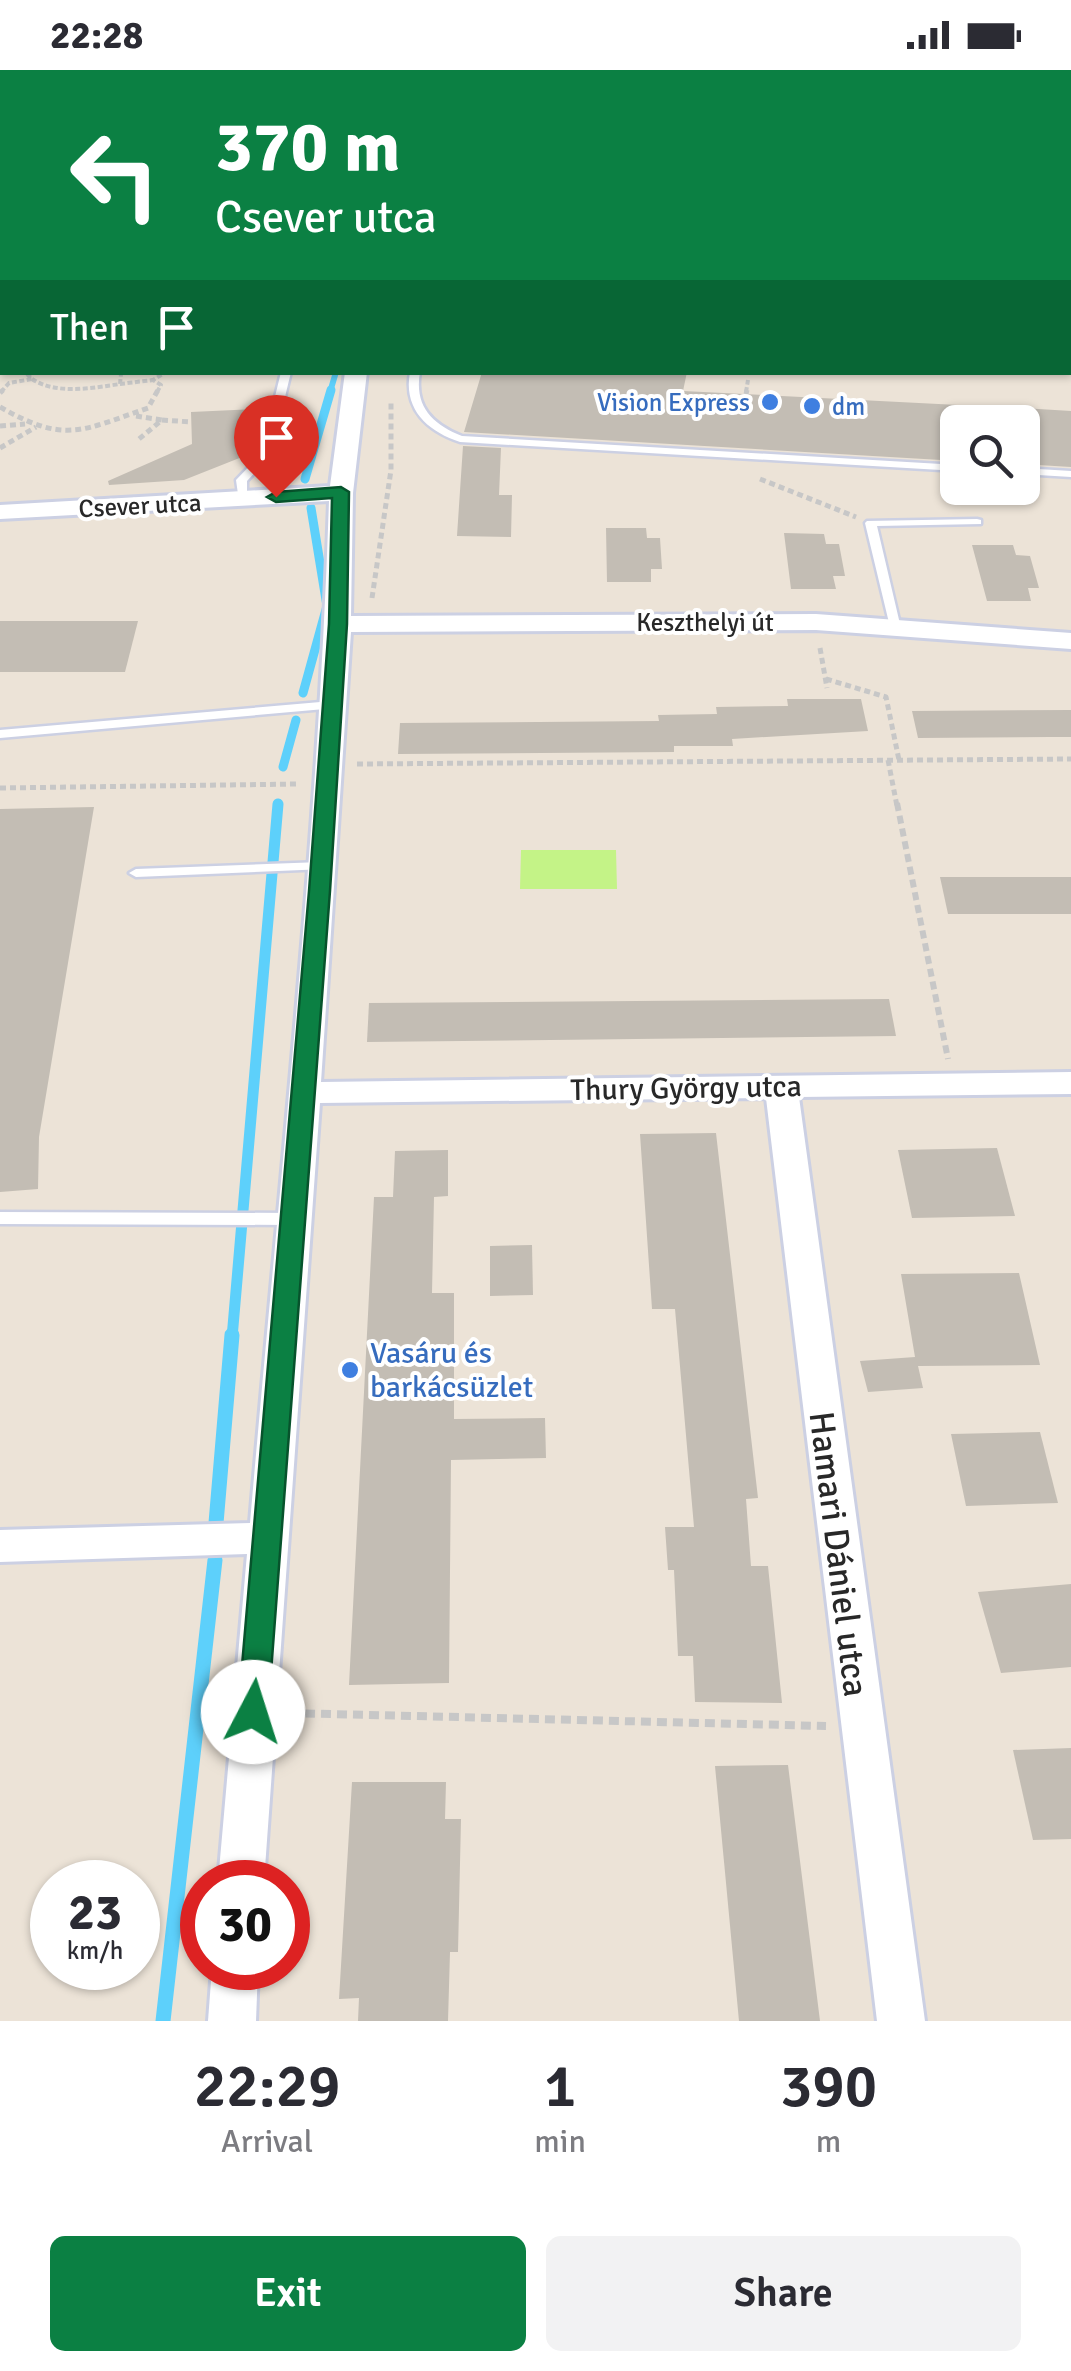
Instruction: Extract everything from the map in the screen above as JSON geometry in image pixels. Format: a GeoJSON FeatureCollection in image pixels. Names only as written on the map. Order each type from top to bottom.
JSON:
{"type":"FeatureCollection","features":[{"type":"Feature","properties":{"kind":"street"},"geometry":{"type":"LineString","coordinates":[[243,1860],[268,1538],[277,1219],[302,1092],[303,867],[326,774],[338,624],[341,492],[356,375]]}},
{"type":"Feature","properties":{"kind":"street","name":"Csever utca"},"geometry":{"type":"LineString","coordinates":[[0,512],[341,492]]}},
{"type":"Feature","properties":{"kind":"street","name":"Keszthelyi út"},"geometry":{"type":"LineString","coordinates":[[338,624],[816,622],[894,624],[1071,640]]}},
{"type":"Feature","properties":{"kind":"street","name":"Thury György utca"},"geometry":{"type":"LineString","coordinates":[[302,1092],[1071,1083]]}},
{"type":"Feature","properties":{"kind":"street","name":"Hamari Dániel utca"},"geometry":{"type":"LineString","coordinates":[[781,1087],[901,2021]]}},
{"type":"Feature","properties":{"kind":"street"},"geometry":{"type":"LineString","coordinates":[[0,1546],[268,1538]]}},
{"type":"Feature","properties":{"kind":"street"},"geometry":{"type":"LineString","coordinates":[[232,2021],[234,1990]]}},
{"type":"Feature","properties":{"kind":"lane"},"geometry":{"type":"LineString","coordinates":[[243,499],[241,480],[266,456],[285,375]]}},
{"type":"Feature","properties":{"kind":"lane"},"geometry":{"type":"LineString","coordinates":[[415,375],[413,393],[424,418],[460,439],[940,467]]}},
{"type":"Feature","properties":{"kind":"lane"},"geometry":{"type":"LineString","coordinates":[[1040,472],[1071,474]]}},
{"type":"Feature","properties":{"kind":"lane"},"geometry":{"type":"LineString","coordinates":[[894,624],[871,522],[977,522]]}},
{"type":"Feature","properties":{"kind":"lane"},"geometry":{"type":"LineString","coordinates":[[0,734],[332,705]]}},
{"type":"Feature","properties":{"kind":"lane"},"geometry":{"type":"LineString","coordinates":[[136,873],[303,867]]}},
{"type":"Feature","properties":{"kind":"lane"},"geometry":{"type":"LineString","coordinates":[[0,1218],[277,1219]]}},
{"type":"Feature","properties":{"kind":"path"},"geometry":{"type":"LineString","coordinates":[[29,375],[46,387],[88,384],[107,388],[161,375]]}},
{"type":"Feature","properties":{"kind":"path"},"geometry":{"type":"LineString","coordinates":[[120,384],[121,375]]}},
{"type":"Feature","properties":{"kind":"path"},"geometry":{"type":"LineString","coordinates":[[0,393],[9,383],[32,379]]}},
{"type":"Feature","properties":{"kind":"path"},"geometry":{"type":"LineString","coordinates":[[0,407],[26,424],[58,431],[134,416],[148,408],[161,385],[153,380]]}},
{"type":"Feature","properties":{"kind":"path"},"geometry":{"type":"LineString","coordinates":[[746,394],[748,380]]}},
{"type":"Feature","properties":{"kind":"path"},"geometry":{"type":"LineString","coordinates":[[373,624],[376,568],[391,470],[391,400]]}},
{"type":"Feature","properties":{"kind":"path"},"geometry":{"type":"LineString","coordinates":[[134,416],[191,422]]}},
{"type":"Feature","properties":{"kind":"path"},"geometry":{"type":"LineString","coordinates":[[140,439],[162,420]]}},
{"type":"Feature","properties":{"kind":"path"},"geometry":{"type":"LineString","coordinates":[[0,426],[26,424]]}},
{"type":"Feature","properties":{"kind":"path"},"geometry":{"type":"LineString","coordinates":[[0,448],[36,427]]}},
{"type":"Feature","properties":{"kind":"path"},"geometry":{"type":"LineString","coordinates":[[744,457],[746,474],[871,522]]}},
{"type":"Feature","properties":{"kind":"path"},"geometry":{"type":"LineString","coordinates":[[816,622],[827,688]]}},
{"type":"Feature","properties":{"kind":"path"},"geometry":{"type":"LineString","coordinates":[[826,679],[886,696],[898,760]]}},
{"type":"Feature","properties":{"kind":"path"},"geometry":{"type":"LineString","coordinates":[[0,788],[326,774],[1071,759]]}},
{"type":"Feature","properties":{"kind":"path"},"geometry":{"type":"LineString","coordinates":[[888,760],[953,1085]]}},
{"type":"Feature","properties":{"kind":"path"},"geometry":{"type":"LineString","coordinates":[[253,1712],[861,1727]]}},
{"type":"Feature","properties":{"kind":"green space"},"geometry":{"type":"Polygon","coordinates":[[[521,850],[616,850],[617,889],[520,889],[521,850]]]}},
{"type":"Feature","properties":{"kind":"building"},"geometry":{"type":"Polygon","coordinates":[[[481,375],[686,375],[683,391],[958,405],[940,405],[940,460],[464,432],[481,375]]]}},
{"type":"Feature","properties":{"kind":"building"},"geometry":{"type":"Polygon","coordinates":[[[256,409],[242,457],[184,480],[109,485],[108,481],[192,444],[191,412],[256,409]]]}},
{"type":"Feature","properties":{"kind":"building"},"geometry":{"type":"Polygon","coordinates":[[[1040,409],[1071,411],[1071,467],[1040,465],[1040,409]]]}},
{"type":"Feature","properties":{"kind":"building"},"geometry":{"type":"Polygon","coordinates":[[[463,446],[501,448],[499,495],[512,495],[511,537],[457,536],[463,446]]]}},
{"type":"Feature","properties":{"kind":"building"},"geometry":{"type":"Polygon","coordinates":[[[606,528],[646,528],[647,538],[660,538],[662,569],[651,569],[651,582],[607,582],[606,528]]]}},
{"type":"Feature","properties":{"kind":"building"},"geometry":{"type":"Polygon","coordinates":[[[784,533],[824,534],[826,544],[839,544],[845,576],[833,576],[836,589],[791,589],[784,533]]]}},
{"type":"Feature","properties":{"kind":"building"},"geometry":{"type":"Polygon","coordinates":[[[972,545],[1013,545],[1016,555],[1030,556],[1039,588],[1028,588],[1031,601],[987,601],[972,545]]]}},
{"type":"Feature","properties":{"kind":"building"},"geometry":{"type":"Polygon","coordinates":[[[0,621],[138,621],[125,672],[0,672],[0,621]]]}},
{"type":"Feature","properties":{"kind":"building"},"geometry":{"type":"Polygon","coordinates":[[[787,699],[861,699],[868,731],[732,739],[733,746],[674,746],[674,752],[398,754],[400,723],[659,721],[658,715],[717,714],[716,707],[788,706],[787,699]]]}},
{"type":"Feature","properties":{"kind":"building"},"geometry":{"type":"Polygon","coordinates":[[[1071,710],[1071,737],[918,738],[912,711],[1071,710]]]}},
{"type":"Feature","properties":{"kind":"building"},"geometry":{"type":"Polygon","coordinates":[[[94,807],[39,1137],[38,1189],[0,1192],[0,809],[94,807]]]}},
{"type":"Feature","properties":{"kind":"building"},"geometry":{"type":"Polygon","coordinates":[[[940,877],[1071,877],[1071,914],[948,914],[940,877]]]}},
{"type":"Feature","properties":{"kind":"building"},"geometry":{"type":"Polygon","coordinates":[[[889,999],[896,1036],[367,1042],[369,1003],[889,999]]]}},
{"type":"Feature","properties":{"kind":"building"},"geometry":{"type":"Polygon","coordinates":[[[716,1133],[758,1498],[746,1499],[751,1566],[768,1566],[782,1703],[695,1702],[693,1656],[678,1656],[674,1570],[668,1570],[665,1527],[694,1527],[675,1309],[652,1309],[640,1134],[716,1133]]]}},
{"type":"Feature","properties":{"kind":"building"},"geometry":{"type":"Polygon","coordinates":[[[997,1148],[1015,1216],[912,1218],[898,1150],[997,1148]]]}},
{"type":"Feature","properties":{"kind":"building"},"geometry":{"type":"Polygon","coordinates":[[[448,1150],[448,1196],[434,1197],[432,1293],[454,1293],[454,1419],[545,1418],[546,1458],[451,1460],[449,1683],[349,1685],[374,1197],[393,1197],[395,1151],[448,1150]]]}},
{"type":"Feature","properties":{"kind":"building"},"geometry":{"type":"Polygon","coordinates":[[[532,1245],[533,1295],[490,1296],[490,1246],[532,1245]]]}},
{"type":"Feature","properties":{"kind":"building"},"geometry":{"type":"Polygon","coordinates":[[[1019,1273],[1040,1365],[918,1366],[923,1388],[868,1392],[860,1361],[915,1357],[901,1274],[1019,1273]]]}},
{"type":"Feature","properties":{"kind":"building"},"geometry":{"type":"Polygon","coordinates":[[[1040,1432],[1058,1503],[966,1506],[951,1434],[1040,1432]]]}},
{"type":"Feature","properties":{"kind":"building"},"geometry":{"type":"Polygon","coordinates":[[[1071,1584],[1071,1667],[1001,1673],[978,1592],[1071,1584]]]}},
{"type":"Feature","properties":{"kind":"building"},"geometry":{"type":"Polygon","coordinates":[[[1071,1748],[1071,1839],[1033,1840],[1013,1750],[1071,1748]]]}},
{"type":"Feature","properties":{"kind":"building"},"geometry":{"type":"Polygon","coordinates":[[[788,1765],[820,2021],[739,2021],[715,1766],[788,1765]]]}},
{"type":"Feature","properties":{"kind":"building"},"geometry":{"type":"Polygon","coordinates":[[[352,1782],[446,1782],[445,1819],[461,1819],[458,1952],[450,1952],[448,2021],[358,2021],[359,1998],[339,1999],[352,1782]]]}},
{"type":"Feature","properties":{"kind":"waterway"},"geometry":{"type":"LineString","coordinates":[[330,392],[335,375]]}},
{"type":"Feature","properties":{"kind":"waterway"},"geometry":{"type":"LineString","coordinates":[[305,479],[331,390]]}},
{"type":"Feature","properties":{"kind":"waterway"},"geometry":{"type":"LineString","coordinates":[[303,693],[327,606],[311,508]]}},
{"type":"Feature","properties":{"kind":"waterway"},"geometry":{"type":"LineString","coordinates":[[283,767],[296,720]]}},
{"type":"Feature","properties":{"kind":"waterway"},"geometry":{"type":"LineString","coordinates":[[232,1338],[278,804]]}},
{"type":"Feature","properties":{"kind":"waterway"},"geometry":{"type":"LineString","coordinates":[[216,1523],[232,1335]]}},
{"type":"Feature","properties":{"kind":"waterway"},"geometry":{"type":"LineString","coordinates":[[163,2021],[215,1560]]}},
{"type":"Feature","properties":{"kind":"place","name":"Vision Express"},"geometry":{"type":"Point","coordinates":[770,402]}},
{"type":"Feature","properties":{"kind":"place","name":"dm"},"geometry":{"type":"Point","coordinates":[812,406]}},
{"type":"Feature","properties":{"kind":"place","name":"Vasáru és barkácsüzlet"},"geometry":{"type":"Point","coordinates":[350,1370]}},
{"type":"Feature","properties":{"kind":"route"},"geometry":{"type":"LineString","coordinates":[[253,1712],[320,891],[338,624],[341,492],[276,497]]}}]}
